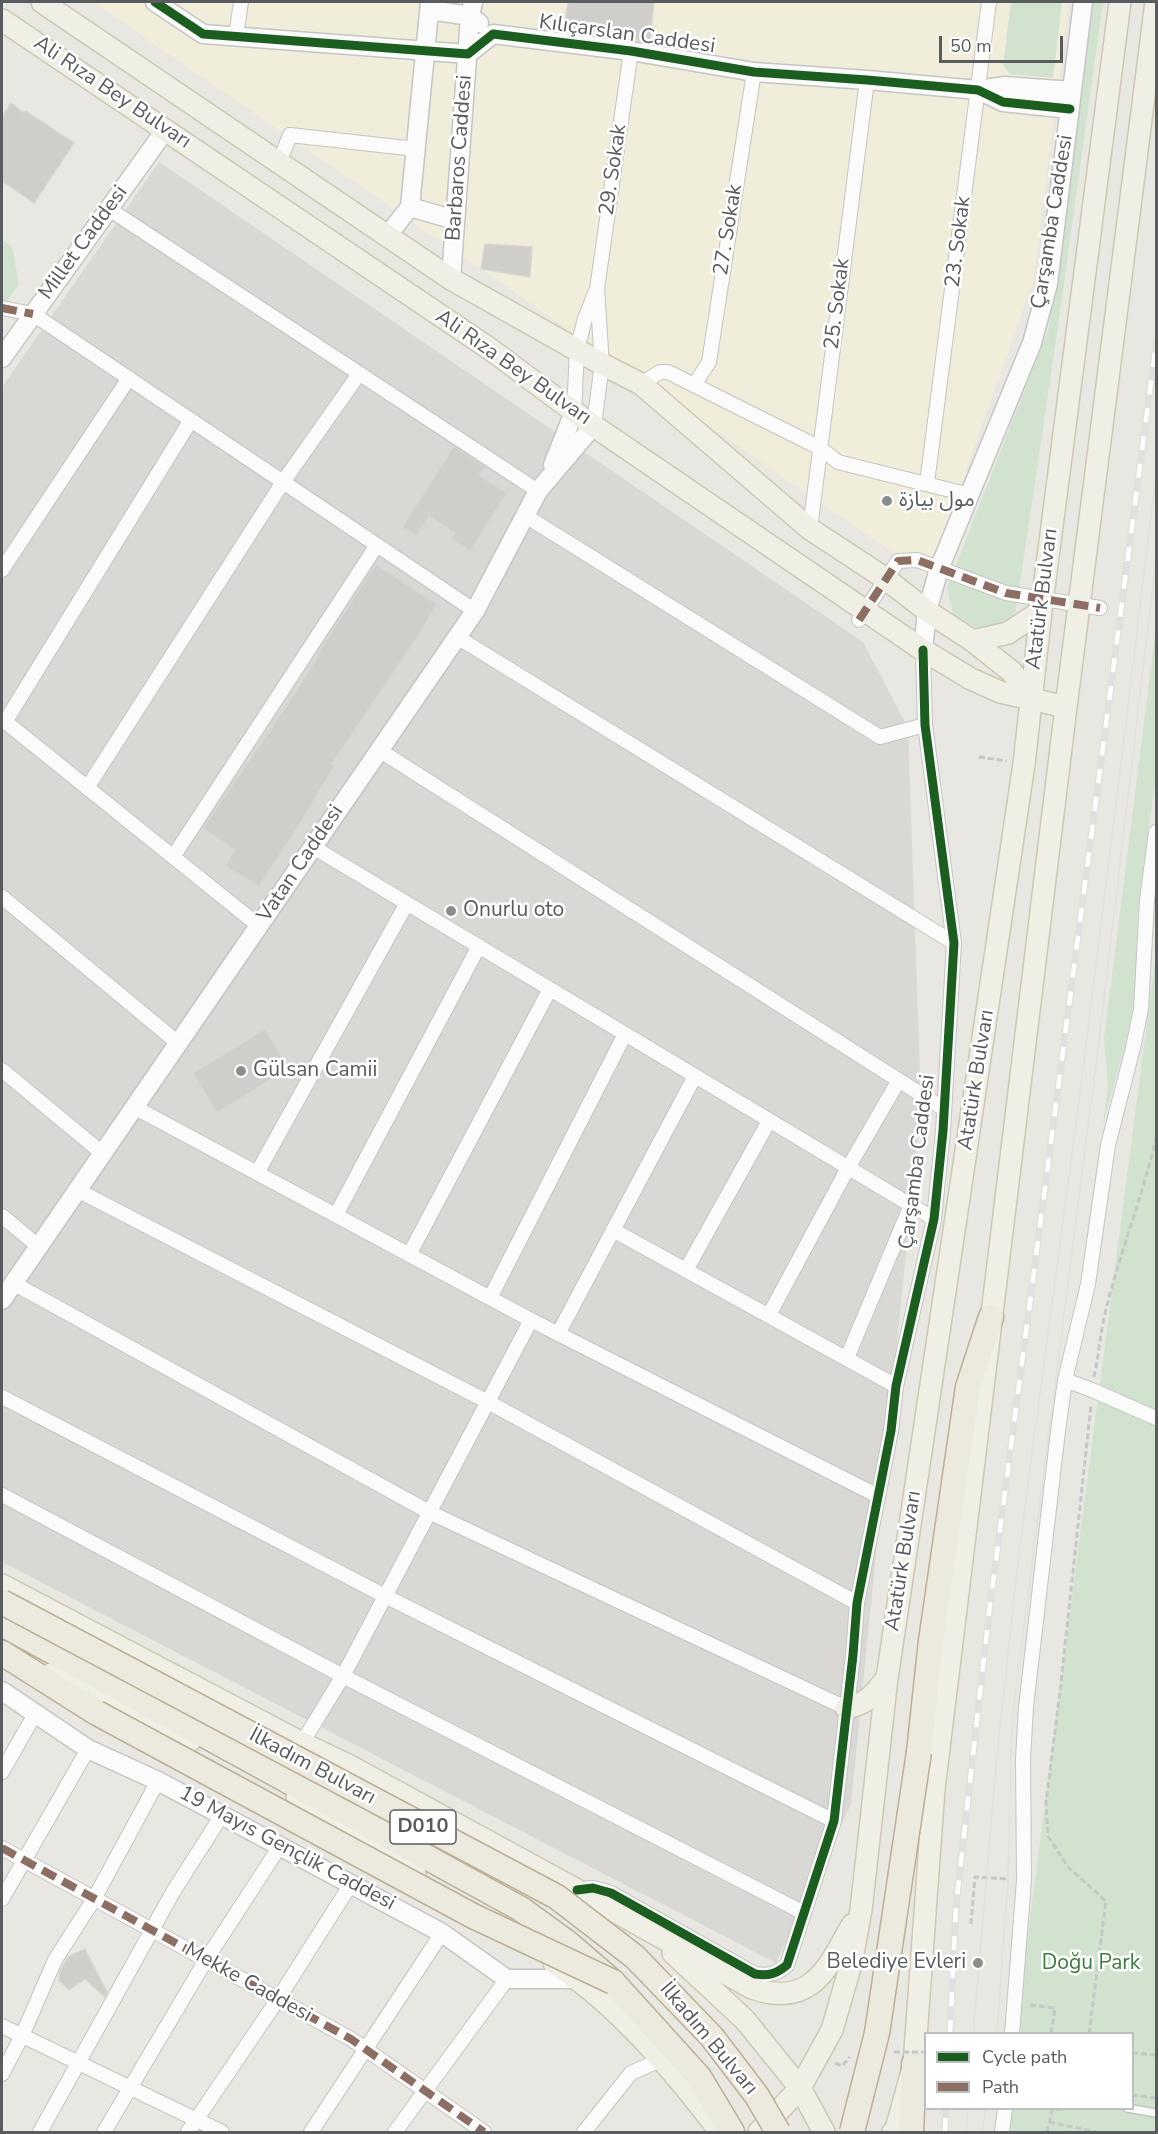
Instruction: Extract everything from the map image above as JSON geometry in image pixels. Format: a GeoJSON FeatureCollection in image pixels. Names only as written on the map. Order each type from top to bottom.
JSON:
{"type":"FeatureCollection","features":[{"type":"Feature","properties":{"kind":"highway"},"geometry":{"type":"LineString","coordinates":[[852,2133],[877,2033],[919,1752],[931,1641],[968,1387],[991,1317]]}},
{"type":"Feature","properties":{"kind":"highway","name":"İlkadım Bulvarı"},"geometry":{"type":"LineString","coordinates":[[2,1602],[557,1897],[635,1957],[712,2037],[757,2096],[778,2133]]}},
{"type":"Feature","properties":{"kind":"highway","name":"İlkadım Bulvarı"},"geometry":{"type":"LineString","coordinates":[[2,1624],[522,1908],[613,1982],[699,2077],[732,2133]]}},
{"type":"Feature","properties":{"kind":"highway"},"geometry":{"type":"LineString","coordinates":[[2,1652],[97,1713],[473,1916],[613,1982]]}},
{"type":"Feature","properties":{"kind":"highway"},"geometry":{"type":"LineString","coordinates":[[911,2056],[911,2133]]}},
{"type":"Feature","properties":{"kind":"main road","name":"Ali Rıza Bey Bulvarı"},"geometry":{"type":"LineString","coordinates":[[42,2],[451,279],[641,384],[810,529],[886,579],[1012,672],[1032,699]]}},
{"type":"Feature","properties":{"kind":"main road"},"geometry":{"type":"LineString","coordinates":[[155,2],[203,34],[468,54],[493,34],[471,9],[430,6]]}},
{"type":"Feature","properties":{"kind":"main road","name":"Çarşamba Caddesi"},"geometry":{"type":"LineString","coordinates":[[923,650],[927,611],[939,569],[1032,343],[1048,284],[1083,2]]}},
{"type":"Feature","properties":{"kind":"main road","name":"Atatürk Bulvarı"},"geometry":{"type":"LineString","coordinates":[[759,2133],[800,2088],[832,2030],[850,1964],[861,1910],[887,1678],[1023,775],[1042,605],[1120,2]]}},
{"type":"Feature","properties":{"kind":"main road","name":"Atatürk Bulvarı"},"geometry":{"type":"LineString","coordinates":[[893,2133],[896,2129],[911,2056],[934,1790],[1066,707],[1090,606],[1156,2]]}},
{"type":"Feature","properties":{"kind":"main road","name":"Barbaros Caddesi"},"geometry":{"type":"LineString","coordinates":[[410,207],[430,6]]}},
{"type":"Feature","properties":{"kind":"main road","name":"Barbaros Caddesi"},"geometry":{"type":"LineString","coordinates":[[451,279],[471,9]]}},
{"type":"Feature","properties":{"kind":"main road","name":"Ali Rıza Bey Bulvarı"},"geometry":{"type":"LineString","coordinates":[[2,20],[489,349],[574,412],[862,615],[971,679],[990,687],[1066,707]]}},
{"type":"Feature","properties":{"kind":"main road","name":"Kılıçarslan Caddesi"},"geometry":{"type":"LineString","coordinates":[[493,34],[631,51],[754,72],[978,90],[1005,86],[1071,100]]}},
{"type":"Feature","properties":{"kind":"main road","name":"Millet Caddesi"},"geometry":{"type":"LineString","coordinates":[[2,358],[166,129]]}},
{"type":"Feature","properties":{"kind":"main road"},"geometry":{"type":"LineString","coordinates":[[387,236],[410,207],[455,220]]}},
{"type":"Feature","properties":{"kind":"main road"},"geometry":{"type":"LineString","coordinates":[[543,485],[574,412]]}},
{"type":"Feature","properties":{"kind":"main road","name":"Vatan Caddesi"},"geometry":{"type":"LineString","coordinates":[[2,1300],[475,611],[524,515],[543,485],[594,426]]}},
{"type":"Feature","properties":{"kind":"main road"},"geometry":{"type":"LineString","coordinates":[[973,641],[1008,633],[1042,605]]}},
{"type":"Feature","properties":{"kind":"main road","name":"İlkadım Bulvarı"},"geometry":{"type":"LineString","coordinates":[[2,1585],[348,1765],[650,1931]]}},
{"type":"Feature","properties":{"kind":"main road","name":"İlkadım Bulvarı"},"geometry":{"type":"LineString","coordinates":[[2,1652],[252,1768],[578,1979],[611,2008],[685,2086],[720,2133]]}},
{"type":"Feature","properties":{"kind":"main road"},"geometry":{"type":"LineString","coordinates":[[846,1708],[861,1705],[887,1678]]}},
{"type":"Feature","properties":{"kind":"main road","name":"19 Mayıs Gençlik Caddesi"},"geometry":{"type":"LineString","coordinates":[[2,1691],[88,1749],[158,1780],[442,1933],[507,1979]]}},
{"type":"Feature","properties":{"kind":"main road"},"geometry":{"type":"LineString","coordinates":[[650,1931],[752,1988],[762,1992],[785,1993],[807,1986],[825,1972],[861,1910]]}},
{"type":"Feature","properties":{"kind":"main road"},"geometry":{"type":"LineString","coordinates":[[650,1931],[745,2020],[800,2088],[824,2133]]}},
{"type":"Feature","properties":{"kind":"main road"},"geometry":{"type":"LineString","coordinates":[[507,1979],[578,1979]]}},
{"type":"Feature","properties":{"kind":"street"},"geometry":{"type":"LineString","coordinates":[[236,36],[241,2]]}},
{"type":"Feature","properties":{"kind":"street","name":"23. Sokak"},"geometry":{"type":"LineString","coordinates":[[927,483],[989,2]]}},
{"type":"Feature","properties":{"kind":"street","name":"29. Sokak"},"geometry":{"type":"LineString","coordinates":[[597,289],[631,51]]}},
{"type":"Feature","properties":{"kind":"street","name":"27. Sokak"},"geometry":{"type":"LineString","coordinates":[[694,385],[709,362],[754,72]]}},
{"type":"Feature","properties":{"kind":"street","name":"25. Sokak"},"geometry":{"type":"LineString","coordinates":[[810,529],[867,80]]}},
{"type":"Feature","properties":{"kind":"street"},"geometry":{"type":"LineString","coordinates":[[279,162],[290,135],[416,149]]}},
{"type":"Feature","properties":{"kind":"street"},"geometry":{"type":"LineString","coordinates":[[109,208],[360,374],[543,485]]}},
{"type":"Feature","properties":{"kind":"street"},"geometry":{"type":"LineString","coordinates":[[574,412],[577,350],[585,319],[597,289]]}},
{"type":"Feature","properties":{"kind":"street"},"geometry":{"type":"LineString","coordinates":[[594,426],[602,364],[597,289]]}},
{"type":"Feature","properties":{"kind":"street"},"geometry":{"type":"LineString","coordinates":[[2,308],[33,314],[475,611]]}},
{"type":"Feature","properties":{"kind":"street"},"geometry":{"type":"LineString","coordinates":[[641,384],[660,372],[669,372],[820,448],[838,462],[970,495]]}},
{"type":"Feature","properties":{"kind":"street"},"geometry":{"type":"LineString","coordinates":[[87,788],[283,482],[360,374]]}},
{"type":"Feature","properties":{"kind":"street"},"geometry":{"type":"LineString","coordinates":[[2,570],[129,378]]}},
{"type":"Feature","properties":{"kind":"street"},"geometry":{"type":"LineString","coordinates":[[191,420],[3,721],[259,926]]}},
{"type":"Feature","properties":{"kind":"street"},"geometry":{"type":"LineString","coordinates":[[524,515],[880,737],[925,724]]}},
{"type":"Feature","properties":{"kind":"street"},"geometry":{"type":"LineString","coordinates":[[173,857],[377,545]]}},
{"type":"Feature","properties":{"kind":"street"},"geometry":{"type":"LineString","coordinates":[[862,615],[898,561],[916,560],[1042,605],[1090,606]]}},
{"type":"Feature","properties":{"kind":"street"},"geometry":{"type":"LineString","coordinates":[[457,637],[954,943]]}},
{"type":"Feature","properties":{"kind":"street","name":"Çarşamba Caddesi"},"geometry":{"type":"LineString","coordinates":[[577,1890],[593,1888],[610,1893],[726,1959],[755,1974],[767,1976],[778,1973],[787,1965],[834,1821],[857,1603],[891,1431],[896,1386],[933,1219],[944,1109],[954,943],[925,724],[923,650]]}},
{"type":"Feature","properties":{"kind":"street"},"geometry":{"type":"LineString","coordinates":[[379,750],[944,1109]]}},
{"type":"Feature","properties":{"kind":"street"},"geometry":{"type":"LineString","coordinates":[[1012,2032],[1024,1881],[1023,1759],[1026,1707],[1065,1380],[1088,1284],[1108,1145],[1141,1009],[1147,900],[1156,832]]}},
{"type":"Feature","properties":{"kind":"street"},"geometry":{"type":"LineString","coordinates":[[313,847],[933,1219]]}},
{"type":"Feature","properties":{"kind":"street"},"geometry":{"type":"LineString","coordinates":[[2,897],[178,1043]]}},
{"type":"Feature","properties":{"kind":"street"},"geometry":{"type":"LineString","coordinates":[[257,1173],[407,903]]}},
{"type":"Feature","properties":{"kind":"street"},"geometry":{"type":"LineString","coordinates":[[336,1215],[479,946]]}},
{"type":"Feature","properties":{"kind":"street"},"geometry":{"type":"LineString","coordinates":[[409,1255],[550,989]]}},
{"type":"Feature","properties":{"kind":"street"},"geometry":{"type":"LineString","coordinates":[[490,1298],[625,1034]]}},
{"type":"Feature","properties":{"kind":"street"},"geometry":{"type":"LineString","coordinates":[[2,1070],[102,1153]]}},
{"type":"Feature","properties":{"kind":"street"},"geometry":{"type":"LineString","coordinates":[[558,1334],[695,1076]]}},
{"type":"Feature","properties":{"kind":"street"},"geometry":{"type":"LineString","coordinates":[[770,1315],[848,1168],[899,1080]]}},
{"type":"Feature","properties":{"kind":"street"},"geometry":{"type":"LineString","coordinates":[[134,1107],[531,1320],[878,1496]]}},
{"type":"Feature","properties":{"kind":"street"},"geometry":{"type":"LineString","coordinates":[[686,1270],[769,1121]]}},
{"type":"Feature","properties":{"kind":"street"},"geometry":{"type":"LineString","coordinates":[[77,1190],[488,1402],[857,1603]]}},
{"type":"Feature","properties":{"kind":"street"},"geometry":{"type":"LineString","coordinates":[[847,1358],[911,1205]]}},
{"type":"Feature","properties":{"kind":"street"},"geometry":{"type":"LineString","coordinates":[[2,1216],[38,1246]]}},
{"type":"Feature","properties":{"kind":"street"},"geometry":{"type":"LineString","coordinates":[[614,1230],[896,1386]]}},
{"type":"Feature","properties":{"kind":"street"},"geometry":{"type":"LineString","coordinates":[[13,1283],[429,1512],[846,1708]]}},
{"type":"Feature","properties":{"kind":"street"},"geometry":{"type":"LineString","coordinates":[[302,1743],[343,1676],[531,1320]]}},
{"type":"Feature","properties":{"kind":"street"},"geometry":{"type":"LineString","coordinates":[[1065,1380],[1156,1418]]}},
{"type":"Feature","properties":{"kind":"street"},"geometry":{"type":"LineString","coordinates":[[2,1397],[385,1596],[834,1821]]}},
{"type":"Feature","properties":{"kind":"street"},"geometry":{"type":"LineString","coordinates":[[2,1495],[343,1676],[804,1913]]}},
{"type":"Feature","properties":{"kind":"street"},"geometry":{"type":"LineString","coordinates":[[2,1772],[35,1714]]}},
{"type":"Feature","properties":{"kind":"street"},"geometry":{"type":"LineString","coordinates":[[2,1899],[88,1749]]}},
{"type":"Feature","properties":{"kind":"street"},"geometry":{"type":"LineString","coordinates":[[2,2074],[22,2036],[55,1960],[94,1899],[158,1780]]}},
{"type":"Feature","properties":{"kind":"street"},"geometry":{"type":"LineString","coordinates":[[40,2133],[173,1892],[222,1815]]}},
{"type":"Feature","properties":{"kind":"street"},"geometry":{"type":"LineString","coordinates":[[104,2133],[206,1960],[280,1846]]}},
{"type":"Feature","properties":{"kind":"street","name":"Mekke Caddesi"},"geometry":{"type":"LineString","coordinates":[[2,1848],[351,2039],[484,2133]]}},
{"type":"Feature","properties":{"kind":"street"},"geometry":{"type":"LineString","coordinates":[[188,2133],[278,1999],[351,1884]]}},
{"type":"Feature","properties":{"kind":"street"},"geometry":{"type":"LineString","coordinates":[[311,2133],[442,1933]]}},
{"type":"Feature","properties":{"kind":"street"},"geometry":{"type":"LineString","coordinates":[[395,2133],[424,2090],[507,1979]]}},
{"type":"Feature","properties":{"kind":"street"},"geometry":{"type":"LineString","coordinates":[[2,2026],[222,2133]]}},
{"type":"Feature","properties":{"kind":"street"},"geometry":{"type":"LineString","coordinates":[[584,2133],[631,2073],[660,2060]]}},
{"type":"Feature","properties":{"kind":"street"},"geometry":{"type":"LineString","coordinates":[[1002,2133],[1005,2110]]}},
{"type":"Feature","properties":{"kind":"lane"},"geometry":{"type":"LineString","coordinates":[[1134,2110],[1156,2113]]}},
{"type":"Feature","properties":{"kind":"path"},"geometry":{"type":"LineString","coordinates":[[1089,2032],[1106,1901],[1068,1867],[1048,1836],[1046,1802],[1092,1390],[1104,1319],[1146,1183],[1156,1138]]}},
{"type":"Feature","properties":{"kind":"path"},"geometry":{"type":"LineString","coordinates":[[971,1924],[975,1877],[1024,1881]]}},
{"type":"Feature","properties":{"kind":"path"},"geometry":{"type":"LineString","coordinates":[[1030,2005],[1055,2007],[1051,2032]]}},
{"type":"Feature","properties":{"kind":"path"},"geometry":{"type":"LineString","coordinates":[[1134,2053],[1156,2055]]}},
{"type":"Feature","properties":{"kind":"path"},"geometry":{"type":"LineString","coordinates":[[1134,2095],[1156,2098]]}},
{"type":"Feature","properties":{"kind":"path"},"geometry":{"type":"LineString","coordinates":[[1047,2133],[1052,2110]]}},
{"type":"Feature","properties":{"kind":"path"},"geometry":{"type":"LineString","coordinates":[[1049,2122],[1096,2133]]}},
{"type":"Feature","properties":{"kind":"shaded area"},"geometry":{"type":"Polygon","coordinates":[[[93,2],[1069,2],[1033,281],[928,577],[93,2]]]}},
{"type":"Feature","properties":{"kind":"shaded area"},"geometry":{"type":"Polygon","coordinates":[[[159,162],[863,642],[908,728],[921,1103],[851,1804],[776,1963],[2,1562],[2,387],[159,162]]]}},
{"type":"Feature","properties":{"kind":"green space"},"geometry":{"type":"Polygon","coordinates":[[[1011,2],[1062,2],[1053,78],[1010,74],[1003,65],[1011,2]]]}},
{"type":"Feature","properties":{"kind":"green space"},"geometry":{"type":"Polygon","coordinates":[[[1094,2],[1103,2],[1016,610],[1008,622],[978,629],[953,614],[947,588],[1049,328],[1094,2]]]}},
{"type":"Feature","properties":{"kind":"green space"},"geometry":{"type":"Polygon","coordinates":[[[2,240],[12,247],[19,284],[2,309],[2,240]]]}},
{"type":"Feature","properties":{"kind":"green space"},"geometry":{"type":"Polygon","coordinates":[[[1156,627],[1156,775],[1137,915],[1136,982],[1128,1033],[1103,1125],[1108,1085],[1104,1039],[1156,627]]]}},
{"type":"Feature","properties":{"kind":"green space","name":"Doğu Park"},"geometry":{"type":"Polygon","coordinates":[[[1156,954],[1156,2132],[1002,2132],[1005,2110],[1134,2110],[1134,2032],[1015,2032],[1156,954]]]}},
{"type":"Feature","properties":{"kind":"building"},"geometry":{"type":"Polygon","coordinates":[[[568,2],[654,2],[650,42],[564,29],[568,2]]]}},
{"type":"Feature","properties":{"kind":"building"},"geometry":{"type":"Polygon","coordinates":[[[11,103],[74,143],[34,203],[2,181],[2,117],[11,103]]]}},
{"type":"Feature","properties":{"kind":"building"},"geometry":{"type":"Polygon","coordinates":[[[485,244],[532,247],[530,277],[481,269],[485,244]]]}},
{"type":"Feature","properties":{"kind":"building"},"geometry":{"type":"Polygon","coordinates":[[[454,446],[485,467],[479,475],[507,493],[470,551],[451,539],[455,533],[429,516],[417,536],[402,527],[454,446]]]}},
{"type":"Feature","properties":{"kind":"building"},"geometry":{"type":"Polygon","coordinates":[[[376,564],[437,604],[332,764],[335,765],[259,886],[225,866],[235,850],[203,828],[295,693],[321,648],[376,564]]]}},
{"type":"Feature","properties":{"kind":"building","name":"Gülsan Camii"},"geometry":{"type":"Polygon","coordinates":[[[265,1029],[289,1068],[217,1113],[193,1073],[265,1029]]]}},
{"type":"Feature","properties":{"kind":"building"},"geometry":{"type":"Polygon","coordinates":[[[85,1949],[107,1992],[105,1997],[85,1979],[69,1990],[59,1980],[60,1971],[68,1957],[85,1949]]]}},
{"type":"Feature","properties":{"kind":"tram line"},"geometry":{"type":"LineString","coordinates":[[973,2032],[998,1744],[1020,1544],[1085,1055],[1156,477]]}},
{"type":"Feature","properties":{"kind":"tram line"},"geometry":{"type":"LineString","coordinates":[[997,2032],[1008,1879],[1014,1704],[1098,1049],[1156,560]]}},
{"type":"Feature","properties":{"kind":"tram line"},"geometry":{"type":"LineString","coordinates":[[966,2132],[968,2110]]}},
{"type":"Feature","properties":{"kind":"tram line"},"geometry":{"type":"LineString","coordinates":[[982,2132],[986,2110]]}},
{"type":"Feature","properties":{"kind":"railway"},"geometry":{"type":"LineString","coordinates":[[950,2032],[956,1906],[989,1613],[1156,344]]}},
{"type":"Feature","properties":{"kind":"railway"},"geometry":{"type":"LineString","coordinates":[[945,2132],[946,2110]]}},
{"type":"Feature","properties":{"kind":"marked path"},"geometry":{"type":"LineString","coordinates":[[2,308],[33,314]]}},
{"type":"Feature","properties":{"kind":"marked path"},"geometry":{"type":"LineString","coordinates":[[859,620],[898,561],[917,560],[1006,593],[1100,608]]}},
{"type":"Feature","properties":{"kind":"marked path"},"geometry":{"type":"LineString","coordinates":[[2,1848],[351,2039],[484,2132]]}},
{"type":"Feature","properties":{"kind":"cycle path"},"geometry":{"type":"LineString","coordinates":[[155,2],[203,34],[468,54],[493,34],[631,51],[754,72],[978,90],[1003,102],[1070,109]]}},
{"type":"Feature","properties":{"kind":"cycle path"},"geometry":{"type":"LineString","coordinates":[[577,1890],[593,1888],[611,1893],[755,1974],[772,1974],[787,1965],[834,1821],[857,1603],[891,1431],[896,1386],[934,1219],[943,1131],[954,943],[925,725],[923,650]]}},
{"type":"Feature","properties":{"kind":"place","name":"مول بيازة"},"geometry":{"type":"Point","coordinates":[887,501]}},
{"type":"Feature","properties":{"kind":"place","name":"Onurlu oto"},"geometry":{"type":"Point","coordinates":[451,911]}},
{"type":"Feature","properties":{"kind":"place","name":"Gülsan Camii"},"geometry":{"type":"Point","coordinates":[241,1071]}},
{"type":"Feature","properties":{"kind":"place","name":"Belediye Evleri"},"geometry":{"type":"Point","coordinates":[978,1963]}}]}
